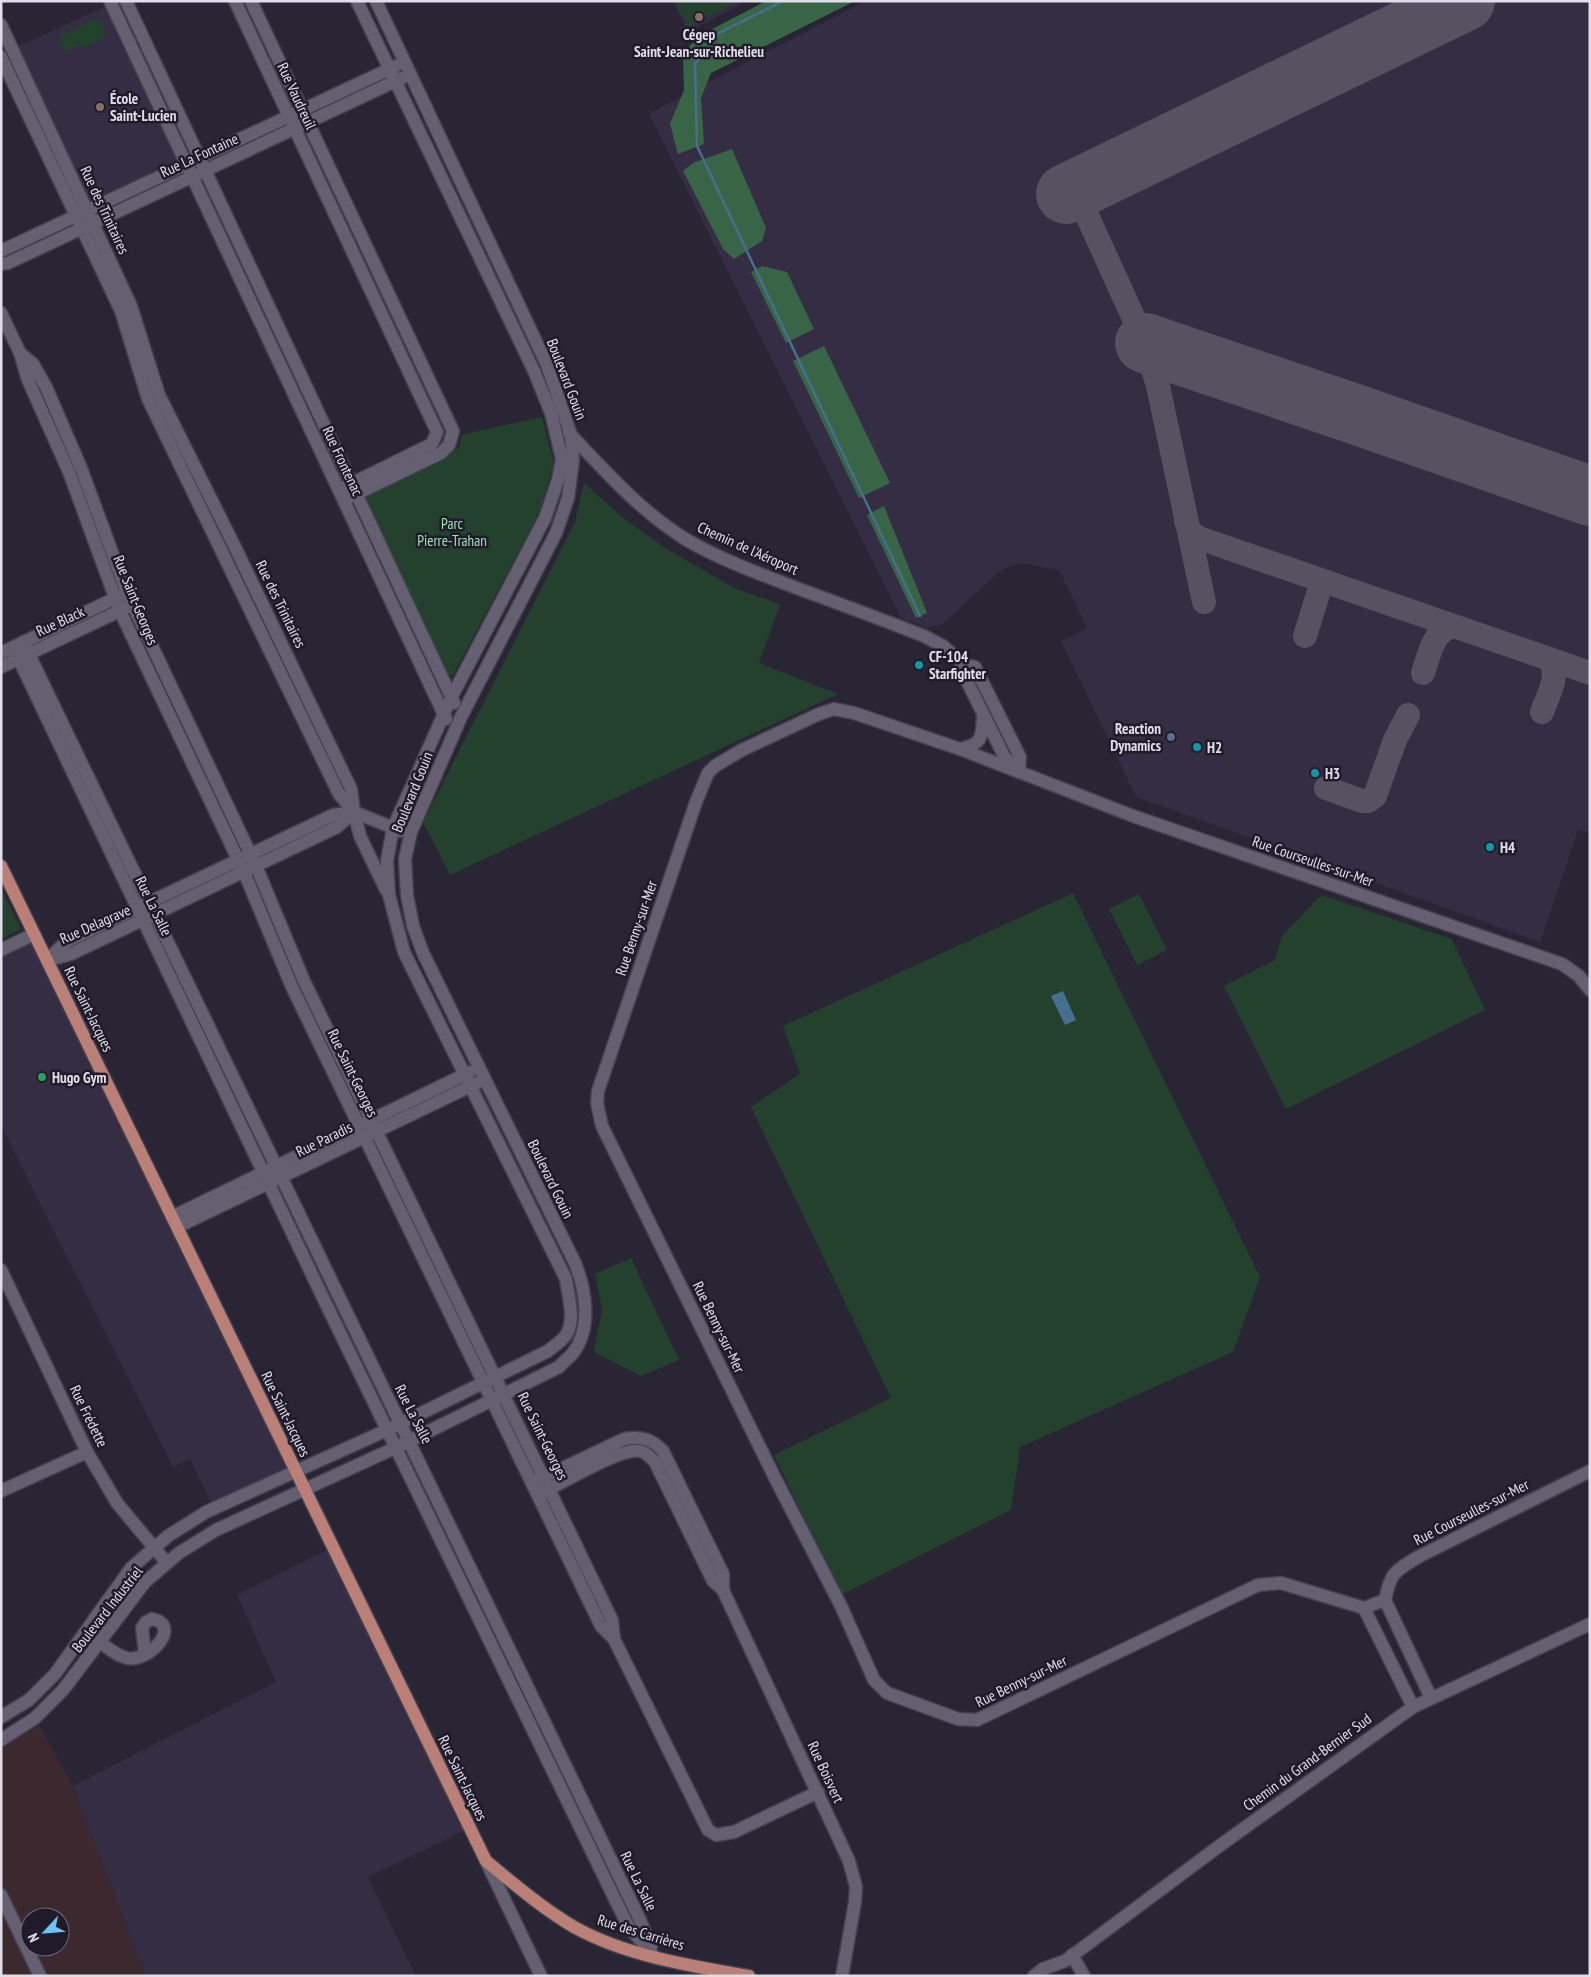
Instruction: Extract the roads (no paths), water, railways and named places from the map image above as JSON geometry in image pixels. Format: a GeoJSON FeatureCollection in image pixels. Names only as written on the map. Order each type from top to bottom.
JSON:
{"type":"FeatureCollection","features":[{"type":"Feature","properties":{"kind":"main road","name":"Rue Saint-Jacques"},"geometry":{"type":"LineString","coordinates":[[1,866],[486,1861]]}},
{"type":"Feature","properties":{"kind":"main road","name":"Rue des Carrières"},"geometry":{"type":"LineString","coordinates":[[486,1861],[530,1898],[574,1927],[601,1939],[654,1956],[749,1976]]}},
{"type":"Feature","properties":{"kind":"street","name":"Rue Frontenac"},"geometry":{"type":"LineString","coordinates":[[126,1],[461,717]]}},
{"type":"Feature","properties":{"kind":"street","name":"Rue Vaudreuil"},"geometry":{"type":"LineString","coordinates":[[235,1],[435,425],[437,432],[435,435]]}},
{"type":"Feature","properties":{"kind":"street","name":"Rue Vaudreuil"},"geometry":{"type":"LineString","coordinates":[[251,1],[453,431],[451,440]]}},
{"type":"Feature","properties":{"kind":"street","name":"Boulevard Gouin"},"geometry":{"type":"LineString","coordinates":[[296,1471],[387,1430],[548,1351],[567,1334],[570,1321],[566,1279],[404,952],[388,895],[387,861],[393,828],[451,698],[546,518],[558,480],[562,459],[551,413],[534,371],[358,1]]}},
{"type":"Feature","properties":{"kind":"street","name":"Boulevard Gouin"},"geometry":{"type":"LineString","coordinates":[[305,1490],[397,1447],[559,1366],[572,1354],[584,1328],[585,1306],[581,1279],[423,953],[413,926],[407,895],[405,859],[411,835],[461,717],[556,533],[568,498],[573,460],[572,435],[547,365],[376,1]]}},
{"type":"Feature","properties":{"kind":"street","name":"Rue Frontenac"},"geometry":{"type":"LineString","coordinates":[[113,2],[146,78],[394,610],[454,734]]}},
{"type":"Feature","properties":{"kind":"street","name":"Rue des Trinitaires"},"geometry":{"type":"LineString","coordinates":[[1,25],[5,53],[126,308],[154,397],[222,550],[339,794],[354,812]]}},
{"type":"Feature","properties":{"kind":"street","name":"Rue La Fontaine"},"geometry":{"type":"LineString","coordinates":[[1,251],[405,62]]}},
{"type":"Feature","properties":{"kind":"street"},"geometry":{"type":"LineString","coordinates":[[146,78],[160,72]]}},
{"type":"Feature","properties":{"kind":"street","name":"Rue La Fontaine"},"geometry":{"type":"LineString","coordinates":[[1,264],[8,263],[411,74]]}},
{"type":"Feature","properties":{"kind":"street"},"geometry":{"type":"LineString","coordinates":[[330,204],[343,198]]}},
{"type":"Feature","properties":{"kind":"street"},"geometry":{"type":"LineString","coordinates":[[475,246],[489,240]]}},
{"type":"Feature","properties":{"kind":"street"},"geometry":{"type":"LineString","coordinates":[[367,282],[380,276]]}},
{"type":"Feature","properties":{"kind":"street"},"geometry":{"type":"LineString","coordinates":[[492,281],[505,276]]}},
{"type":"Feature","properties":{"kind":"street","name":"Rue Saint-Georges"},"geometry":{"type":"LineString","coordinates":[[1,313],[20,353],[28,380],[75,470],[121,595],[120,611],[256,866],[368,1128]]}},
{"type":"Feature","properties":{"kind":"street"},"geometry":{"type":"LineString","coordinates":[[262,326],[275,320]]}},
{"type":"Feature","properties":{"kind":"street"},"geometry":{"type":"LineString","coordinates":[[534,371],[547,365]]}},
{"type":"Feature","properties":{"kind":"street","name":"Rue des Trinitaires"},"geometry":{"type":"LineString","coordinates":[[154,397],[234,545],[352,789],[354,812],[360,836],[388,895]]}},
{"type":"Feature","properties":{"kind":"street","name":"Chemin de l'Aéroport"},"geometry":{"type":"LineString","coordinates":[[551,413],[614,482],[650,514],[686,539],[723,559],[924,636],[943,646],[963,664],[975,668],[1020,756],[1019,772]]}},
{"type":"Feature","properties":{"kind":"street"},"geometry":{"type":"LineString","coordinates":[[341,496],[432,444],[435,435],[451,440],[441,453],[354,489]]}},
{"type":"Feature","properties":{"kind":"street"},"geometry":{"type":"LineString","coordinates":[[222,550],[234,545]]}},
{"type":"Feature","properties":{"kind":"street","name":"Rue Saint-Georges"},"geometry":{"type":"LineString","coordinates":[[121,595],[132,605],[292,987],[368,1128],[429,1253],[496,1377],[612,1620],[614,1639]]}},
{"type":"Feature","properties":{"kind":"street","name":"Rue Black"},"geometry":{"type":"LineString","coordinates":[[13,647],[121,595]]}},
{"type":"Feature","properties":{"kind":"street"},"geometry":{"type":"LineString","coordinates":[[394,610],[407,604]]}},
{"type":"Feature","properties":{"kind":"street","name":"Rue Black"},"geometry":{"type":"LineString","coordinates":[[1,667],[132,605]]}},
{"type":"Feature","properties":{"kind":"street","name":"Rue La Salle"},"geometry":{"type":"LineString","coordinates":[[13,647],[24,657],[49,710],[76,781],[143,906],[155,914],[340,1300],[410,1440],[520,1670],[628,1926],[654,1956]]}},
{"type":"Feature","properties":{"kind":"street"},"geometry":{"type":"LineString","coordinates":[[963,664],[964,675],[1004,756],[1019,772]]}},
{"type":"Feature","properties":{"kind":"street"},"geometry":{"type":"LineString","coordinates":[[286,683],[298,677]]}},
{"type":"Feature","properties":{"kind":"street"},"geometry":{"type":"LineString","coordinates":[[960,749],[973,746],[979,742],[982,734],[981,710],[991,700]]}},
{"type":"Feature","properties":{"kind":"street","name":"Rue Benny-sur-Mer"},"geometry":{"type":"LineString","coordinates":[[1019,772],[960,749],[854,713],[834,709],[819,714],[742,750],[715,766],[708,773],[696,802],[598,1091],[597,1102],[602,1126],[776,1480],[841,1606],[874,1680],[887,1693],[958,1719],[977,1720],[1258,1584],[1281,1583],[1364,1608]]}},
{"type":"Feature","properties":{"kind":"street","name":"Rue La Salle"},"geometry":{"type":"LineString","coordinates":[[49,710],[88,776],[143,906],[143,920],[327,1306],[397,1447],[506,1676],[576,1803]]}},
{"type":"Feature","properties":{"kind":"street","name":"Rue Courseulles-sur-Mer"},"geometry":{"type":"LineString","coordinates":[[1019,772],[1133,816],[1562,964],[1579,976],[1590,990]]}},
{"type":"Feature","properties":{"kind":"street"},"geometry":{"type":"LineString","coordinates":[[76,781],[88,776]]}},
{"type":"Feature","properties":{"kind":"street"},"geometry":{"type":"LineString","coordinates":[[354,812],[411,835]]}},
{"type":"Feature","properties":{"kind":"street","name":"Rue Delagrave"},"geometry":{"type":"LineString","coordinates":[[47,960],[66,942],[333,815],[354,812]]}},
{"type":"Feature","properties":{"kind":"street","name":"Rue Delagrave"},"geometry":{"type":"LineString","coordinates":[[47,960],[71,954],[244,872],[337,827],[354,812]]}},
{"type":"Feature","properties":{"kind":"street"},"geometry":{"type":"LineString","coordinates":[[1,950],[34,934]]}},
{"type":"Feature","properties":{"kind":"street"},"geometry":{"type":"LineString","coordinates":[[408,960],[423,953]]}},
{"type":"Feature","properties":{"kind":"street"},"geometry":{"type":"LineString","coordinates":[[292,987],[304,981]]}},
{"type":"Feature","properties":{"kind":"street"},"geometry":{"type":"LineString","coordinates":[[202,1045],[214,1039]]}},
{"type":"Feature","properties":{"kind":"street","name":"Rue Paradis"},"geometry":{"type":"LineString","coordinates":[[175,1222],[368,1128],[479,1067]]}},
{"type":"Feature","properties":{"kind":"street","name":"Rue Paradis"},"geometry":{"type":"LineString","coordinates":[[368,1128],[485,1079]]}},
{"type":"Feature","properties":{"kind":"street"},"geometry":{"type":"LineString","coordinates":[[554,1256],[568,1249]]}},
{"type":"Feature","properties":{"kind":"street","name":"Rue Saint-Georges"},"geometry":{"type":"LineString","coordinates":[[429,1253],[484,1383],[537,1495],[601,1626],[614,1639],[708,1830],[716,1835],[734,1832],[818,1792]]}},
{"type":"Feature","properties":{"kind":"street","name":"Rue Frédette"},"geometry":{"type":"LineString","coordinates":[[1,1270],[87,1452],[117,1503],[153,1549],[167,1563]]}},
{"type":"Feature","properties":{"kind":"street"},"geometry":{"type":"LineString","coordinates":[[327,1306],[340,1300]]}},
{"type":"Feature","properties":{"kind":"street"},"geometry":{"type":"LineString","coordinates":[[570,1308],[585,1306]]}},
{"type":"Feature","properties":{"kind":"street"},"geometry":{"type":"LineString","coordinates":[[532,1483],[624,1439],[635,1437],[644,1445],[610,1459],[537,1495]]}},
{"type":"Feature","properties":{"kind":"street","name":"Rue Boisvert"},"geometry":{"type":"LineString","coordinates":[[644,1445],[655,1442],[663,1452],[723,1574],[723,1590],[849,1861],[856,1887],[842,1976]]}},
{"type":"Feature","properties":{"kind":"street"},"geometry":{"type":"LineString","coordinates":[[1,1492],[87,1452]]}},
{"type":"Feature","properties":{"kind":"street","name":"Boulevard Industriel"},"geometry":{"type":"LineString","coordinates":[[1,1717],[32,1698],[61,1667],[131,1568],[168,1536],[206,1512],[296,1471]]}},
{"type":"Feature","properties":{"kind":"street","name":"Rue Courseulles-sur-Mer"},"geometry":{"type":"LineString","coordinates":[[1385,1600],[1389,1581],[1397,1570],[1420,1556],[1590,1471]]}},
{"type":"Feature","properties":{"kind":"street","name":"Boulevard Industriel"},"geometry":{"type":"LineString","coordinates":[[1,1740],[35,1718],[63,1690],[145,1582],[179,1553],[216,1530],[305,1490]]}},
{"type":"Feature","properties":{"kind":"street"},"geometry":{"type":"LineString","coordinates":[[445,1549],[458,1543]]}},
{"type":"Feature","properties":{"kind":"street"},"geometry":{"type":"LineString","coordinates":[[1413,1707],[1364,1608],[1385,1600],[1431,1698]]}},
{"type":"Feature","properties":{"kind":"street","name":"Chemin du Grand-Bernier Sud"},"geometry":{"type":"LineString","coordinates":[[1034,1976],[1042,1969],[1068,1958],[1230,1838],[1413,1707],[1590,1624]]}},
{"type":"Feature","properties":{"kind":"street"},"geometry":{"type":"LineString","coordinates":[[100,1642],[125,1658],[135,1659],[146,1654]]}},
{"type":"Feature","properties":{"kind":"street"},"geometry":{"type":"LineString","coordinates":[[506,1676],[520,1670]]}},
{"type":"Feature","properties":{"kind":"street"},"geometry":{"type":"LineString","coordinates":[[32,1698],[43,1709]]}},
{"type":"Feature","properties":{"kind":"street","name":"Rue Saint-Jacques"},"geometry":{"type":"LineString","coordinates":[[486,1861],[541,1976]]}},
{"type":"Feature","properties":{"kind":"street"},"geometry":{"type":"LineString","coordinates":[[1,1896],[40,1976]]}},
{"type":"Feature","properties":{"kind":"street"},"geometry":{"type":"LineString","coordinates":[[1068,1958],[1084,1976]]}},
{"type":"Feature","properties":{"kind":"street","name":"Chemin du Grand-Bernier Sud"},"geometry":{"type":"LineString","coordinates":[[1054,1976],[1068,1958]]}},
{"type":"Feature","properties":{"kind":"water"},"geometry":{"type":"Polygon","coordinates":[[[1063,991],[1076,1020],[1065,1025],[1051,996],[1063,991]]]}},
{"type":"Feature","properties":{"kind":"waterway"},"geometry":{"type":"LineString","coordinates":[[783,1],[719,33],[695,64],[697,146],[920,616]]}},
{"type":"Feature","properties":{"kind":"place","name":"Cégep Saint-Jean-sur-Richelieu"},"geometry":{"type":"Point","coordinates":[699,17]}},
{"type":"Feature","properties":{"kind":"place","name":"École Saint-Lucien"},"geometry":{"type":"Point","coordinates":[100,107]}},
{"type":"Feature","properties":{"kind":"place","name":"CF-104 Starfighter"},"geometry":{"type":"Point","coordinates":[919,665]}},
{"type":"Feature","properties":{"kind":"place","name":"Reaction Dynamics"},"geometry":{"type":"Point","coordinates":[1171,737]}},
{"type":"Feature","properties":{"kind":"place","name":"H2"},"geometry":{"type":"Point","coordinates":[1197,747]}},
{"type":"Feature","properties":{"kind":"place","name":"H3"},"geometry":{"type":"Point","coordinates":[1315,773]}},
{"type":"Feature","properties":{"kind":"place","name":"H4"},"geometry":{"type":"Point","coordinates":[1490,847]}},
{"type":"Feature","properties":{"kind":"place","name":"Hugo Gym"},"geometry":{"type":"Point","coordinates":[42,1077]}},
{"type":"Feature","properties":{"kind":"park label","name":"Parc Pierre-Trahan"},"geometry":{"type":"Point","coordinates":[452,532]}}]}
